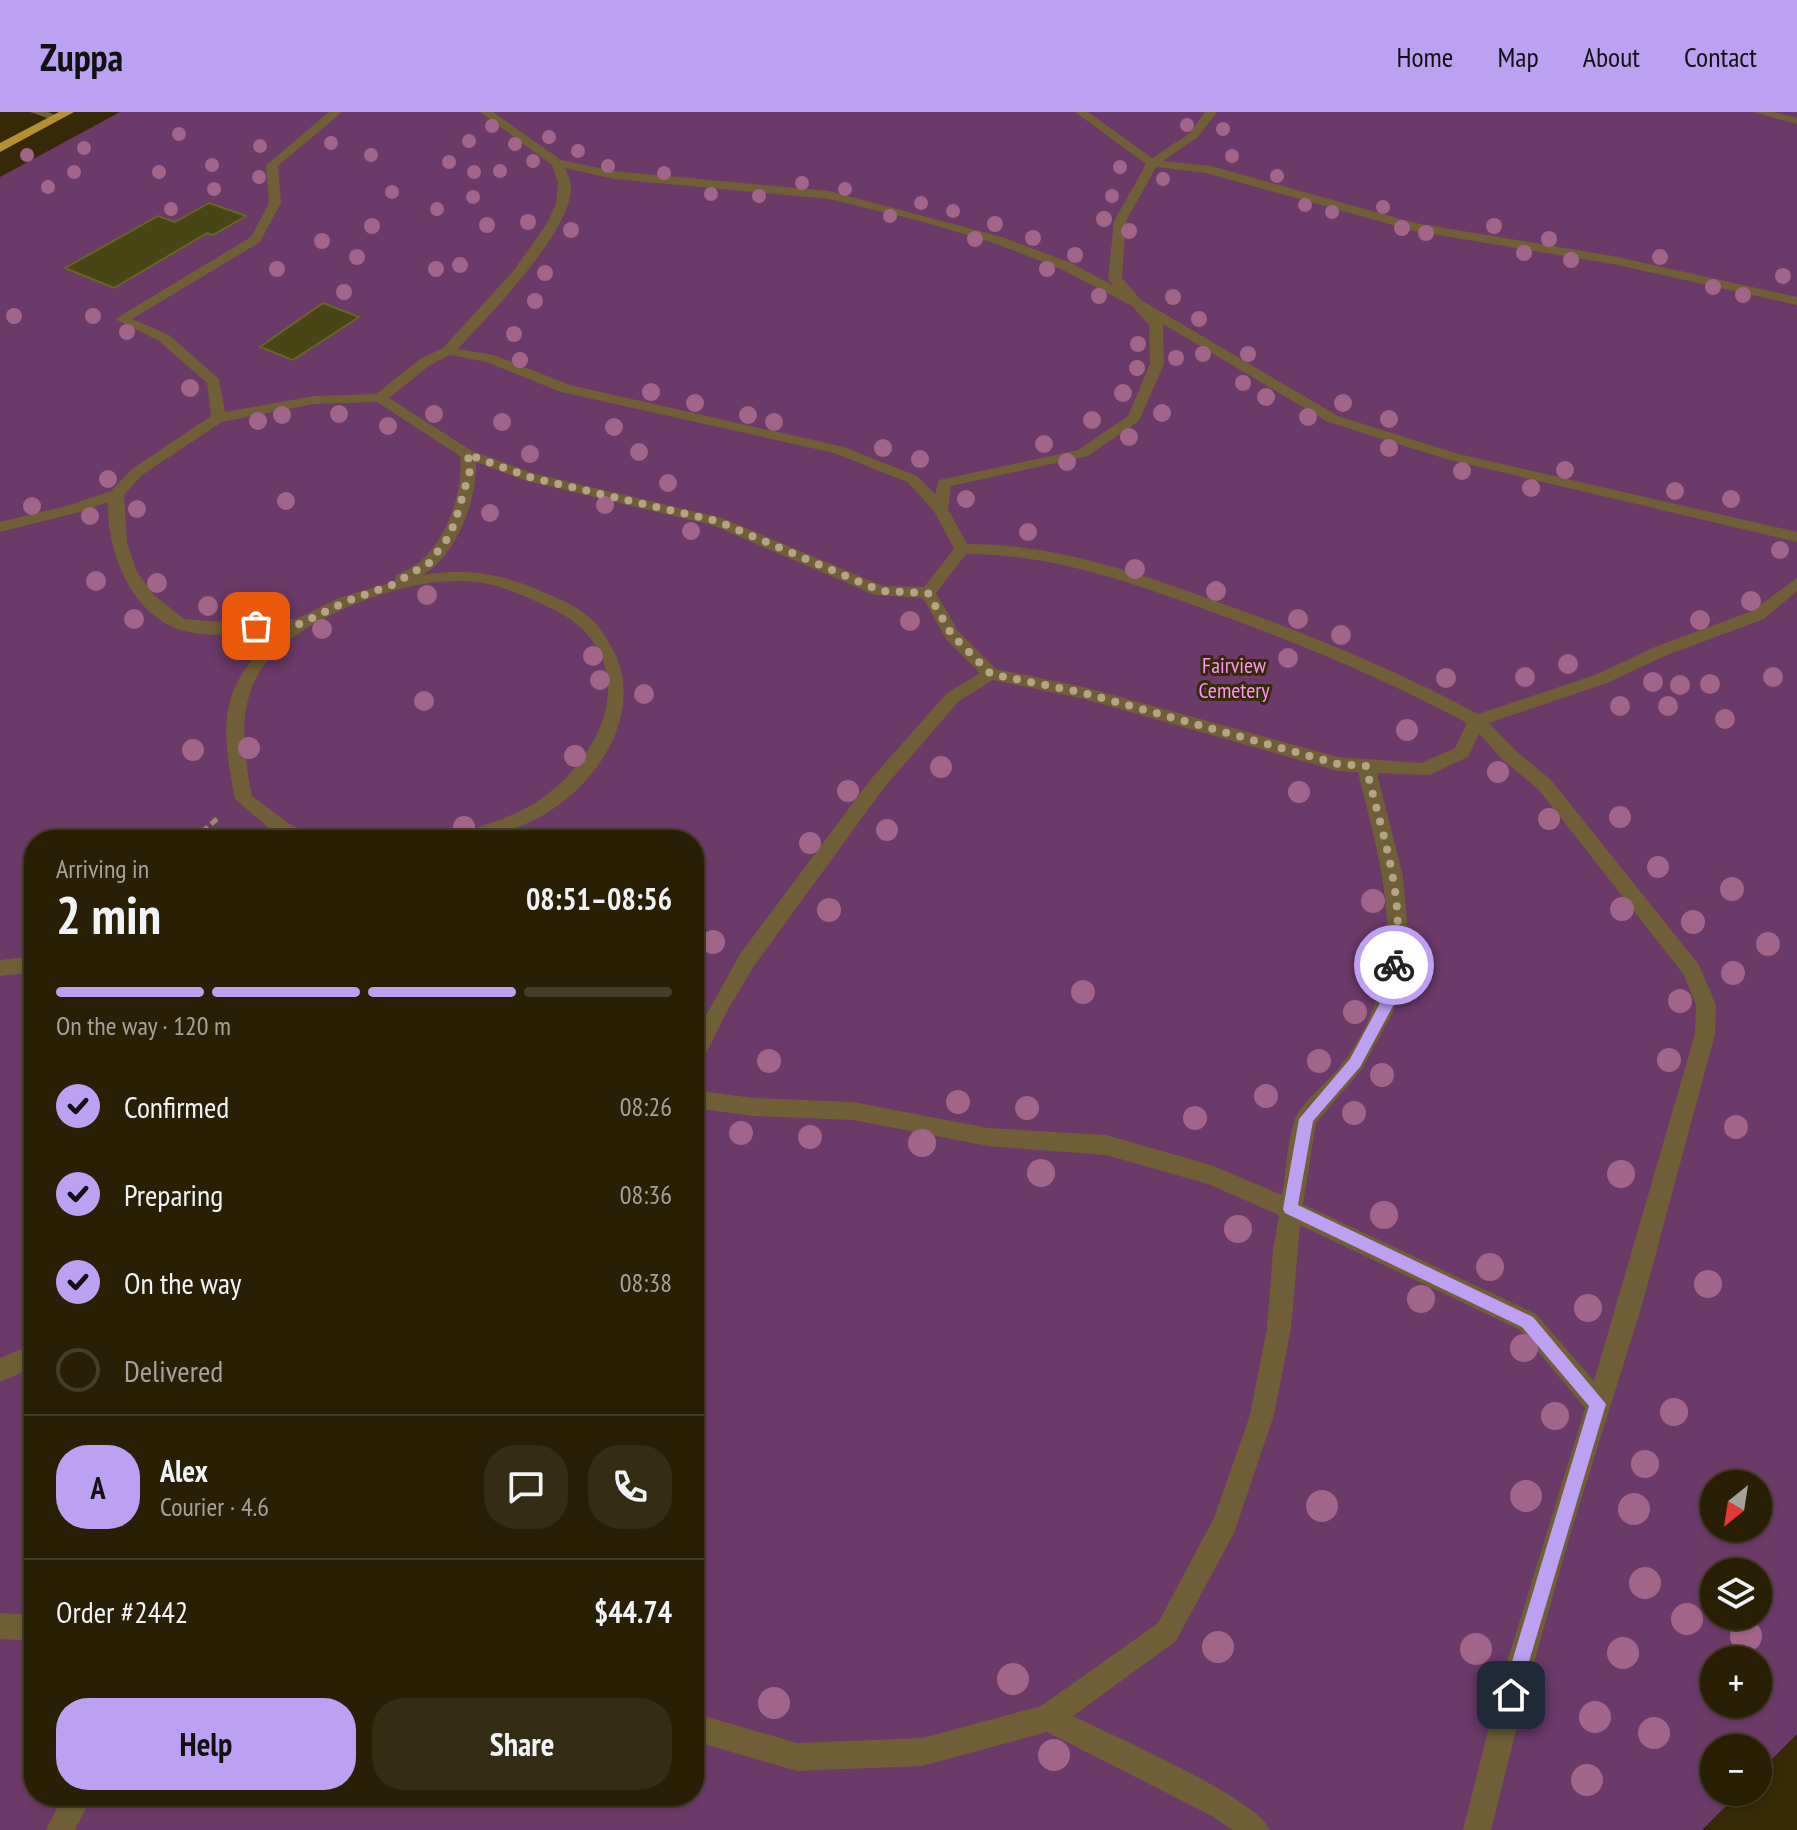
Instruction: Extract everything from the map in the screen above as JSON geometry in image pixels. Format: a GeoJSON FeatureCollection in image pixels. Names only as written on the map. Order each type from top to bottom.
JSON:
{"type":"FeatureCollection","features":[{"type":"Feature","properties":{"kind":"main road"},"geometry":{"type":"LineString","coordinates":[[0,148],[68,112]]}},
{"type":"Feature","properties":{"kind":"street"},"geometry":{"type":"LineString","coordinates":[[36,112],[56,118]]}},
{"type":"Feature","properties":{"kind":"street"},"geometry":{"type":"LineString","coordinates":[[218,418],[214,382],[164,338],[122,319],[256,239],[275,203],[272,165],[336,112]]}},
{"type":"Feature","properties":{"kind":"street"},"geometry":{"type":"LineString","coordinates":[[486,112],[557,163],[614,175],[829,195],[998,240],[1066,266],[1137,303],[1333,419],[1451,456],[1797,537]]}},
{"type":"Feature","properties":{"kind":"street"},"geometry":{"type":"LineString","coordinates":[[1081,112],[1152,163],[1207,169],[1414,227],[1613,260],[1797,301]]}},
{"type":"Feature","properties":{"kind":"street"},"geometry":{"type":"LineString","coordinates":[[940,509],[944,483],[1083,453],[1134,418],[1157,364],[1156,324],[1115,279],[1120,221],[1152,163],[1194,135],[1211,112]]}},
{"type":"Feature","properties":{"kind":"street"},"geometry":{"type":"LineString","coordinates":[[1759,112],[1797,121]]}},
{"type":"Feature","properties":{"kind":"street"},"geometry":{"type":"LineString","coordinates":[[380,398],[425,362],[448,351],[537,249],[557,217],[565,187],[557,163]]}},
{"type":"Feature","properties":{"kind":"street"},"geometry":{"type":"LineString","coordinates":[[448,351],[489,358],[566,389],[671,410],[839,450],[912,479],[940,509],[962,549]]}},
{"type":"Feature","properties":{"kind":"street"},"geometry":{"type":"LineString","coordinates":[[0,542],[116,494],[137,472],[218,418],[314,400],[380,398],[467,454],[532,478],[717,521],[881,591],[928,593]]}},
{"type":"Feature","properties":{"kind":"street"},"geometry":{"type":"LineString","coordinates":[[284,830],[244,799],[234,748],[240,689],[266,654],[300,624],[347,601],[392,585],[429,563],[450,535],[471,467],[467,454]]}},
{"type":"Feature","properties":{"kind":"street"},"geometry":{"type":"LineString","coordinates":[[116,494],[114,519],[121,556],[133,581],[154,604],[180,624],[233,627],[300,624]]}},
{"type":"Feature","properties":{"kind":"street"},"geometry":{"type":"LineString","coordinates":[[0,527],[75,509]]}},
{"type":"Feature","properties":{"kind":"street"},"geometry":{"type":"LineString","coordinates":[[928,593],[962,549],[1000,547],[1146,582],[1324,647],[1426,692],[1477,721],[1509,755],[1545,785],[1692,971],[1706,1005],[1705,1034],[1630,1305],[1511,1695],[1477,1830]]}},
{"type":"Feature","properties":{"kind":"street"},"geometry":{"type":"LineString","coordinates":[[392,585],[442,578],[491,579],[546,599],[588,624],[610,658],[617,703],[605,743],[582,777],[542,808],[501,830]]}},
{"type":"Feature","properties":{"kind":"street"},"geometry":{"type":"LineString","coordinates":[[928,593],[952,635],[991,674],[1084,693],[1338,764],[1423,770],[1462,752],[1477,721],[1601,679],[1661,651],[1758,615],[1797,583]]}},
{"type":"Feature","properties":{"kind":"street"},"geometry":{"type":"LineString","coordinates":[[704,1034],[747,960],[877,784],[953,697],[991,674]]}},
{"type":"Feature","properties":{"kind":"street"},"geometry":{"type":"LineString","coordinates":[[704,1730],[797,1757],[922,1752],[1048,1718],[1167,1632],[1225,1524],[1262,1415],[1279,1328],[1290,1209],[1306,1119],[1355,1063],[1386,1006],[1399,946],[1393,876],[1366,766]]}},
{"type":"Feature","properties":{"kind":"street"},"geometry":{"type":"LineString","coordinates":[[0,968],[24,965]]}},
{"type":"Feature","properties":{"kind":"street"},"geometry":{"type":"LineString","coordinates":[[704,1100],[753,1107],[853,1111],[988,1137],[1106,1145],[1211,1175],[1528,1322],[1598,1404]]}},
{"type":"Feature","properties":{"kind":"street"},"geometry":{"type":"LineString","coordinates":[[0,1370],[24,1359]]}},
{"type":"Feature","properties":{"kind":"street"},"geometry":{"type":"LineString","coordinates":[[0,1626],[24,1627]]}},
{"type":"Feature","properties":{"kind":"street"},"geometry":{"type":"LineString","coordinates":[[1048,1718],[1222,1806],[1256,1830]]}},
{"type":"Feature","properties":{"kind":"street"},"geometry":{"type":"LineString","coordinates":[[60,1830],[73,1806]]}},
{"type":"Feature","properties":{"kind":"green space","name":"Fairview Cemetery"},"geometry":{"type":"Polygon","coordinates":[[[120,112],[1797,112],[1797,1734],[1772,1759],[1772,1734],[1700,1734],[1700,1806],[1726,1806],[1702,1830],[0,1830],[0,177],[120,112]]]}},
{"type":"Feature","properties":{"kind":"building"},"geometry":{"type":"Polygon","coordinates":[[[209,203],[246,216],[213,235],[207,233],[114,288],[65,268],[158,216],[175,222],[209,203]]]}},
{"type":"Feature","properties":{"kind":"building"},"geometry":{"type":"Polygon","coordinates":[[[323,303],[359,317],[293,360],[260,347],[323,303]]]}},
{"type":"Feature","properties":{"kind":"way so far"},"geometry":{"type":"LineString","coordinates":[[256,626],[300,624],[347,601],[392,585],[429,563],[450,535],[471,467],[467,454],[532,478],[717,521],[881,591],[928,593],[952,635],[991,674],[1084,693],[1338,764],[1366,766],[1393,876],[1399,946],[1394,965]]}},
{"type":"Feature","properties":{"kind":"route"},"geometry":{"type":"LineString","coordinates":[[1394,965],[1386,1006],[1355,1063],[1306,1119],[1290,1209],[1528,1322],[1598,1404],[1511,1695]]}}]}
